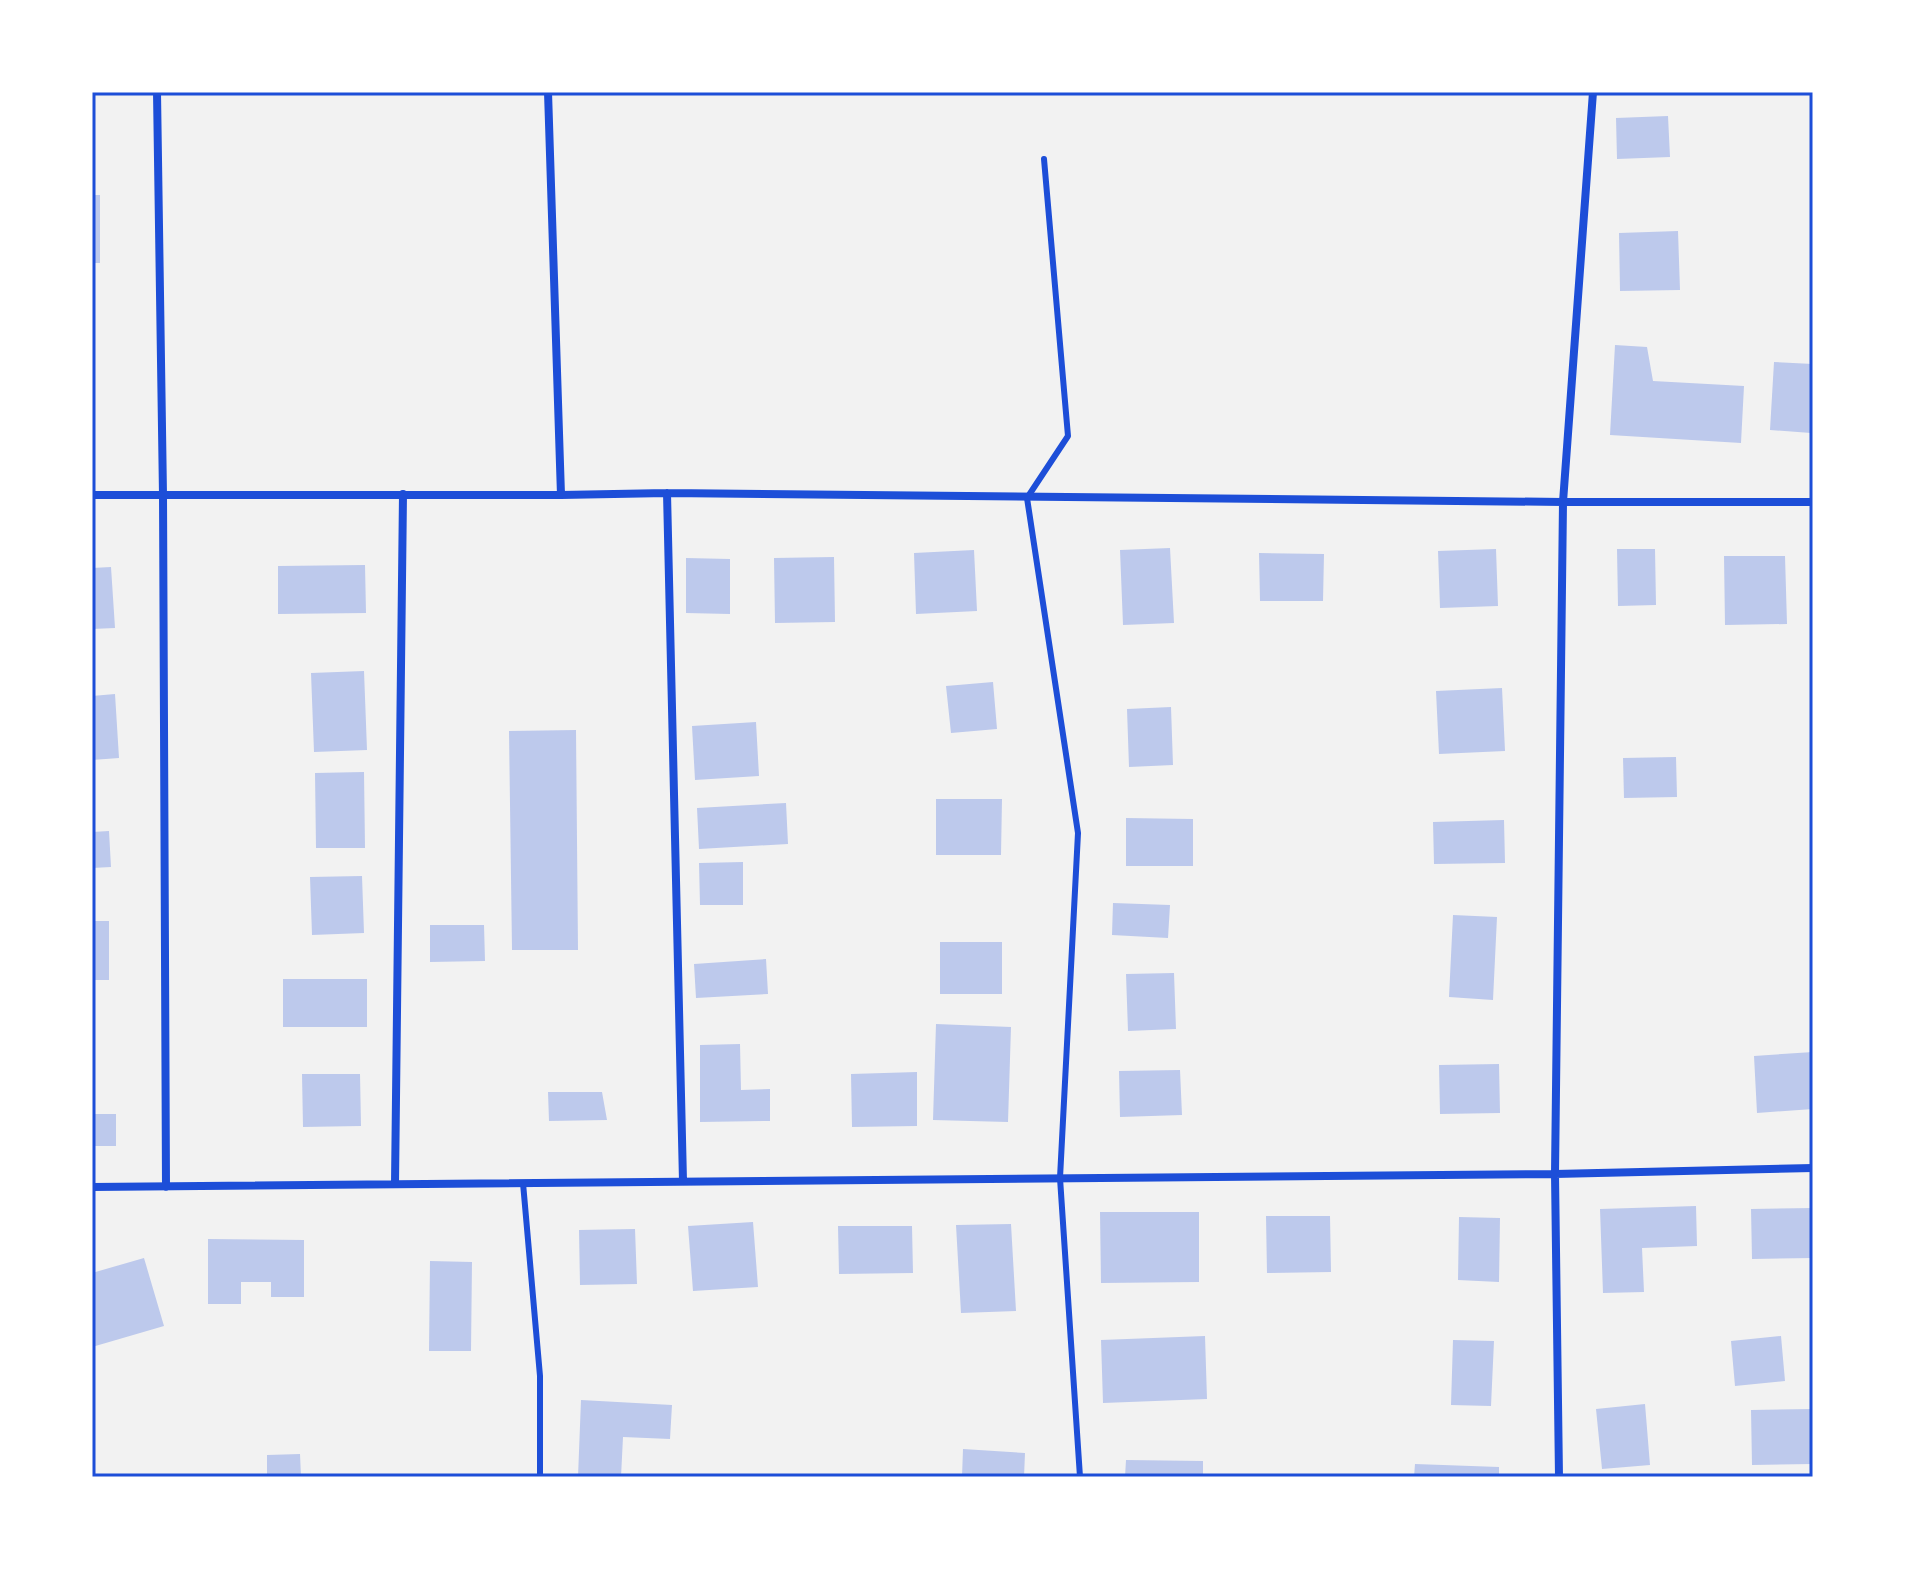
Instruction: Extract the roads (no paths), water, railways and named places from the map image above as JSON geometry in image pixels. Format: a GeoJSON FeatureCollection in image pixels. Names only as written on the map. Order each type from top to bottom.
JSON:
{"type":"FeatureCollection","features":[{"type":"Feature","properties":{"kind":"street"},"geometry":{"type":"LineString","coordinates":[[157,92],[163,495],[166,1187]]}},
{"type":"Feature","properties":{"kind":"street"},"geometry":{"type":"LineString","coordinates":[[548,92],[561,495]]}},
{"type":"Feature","properties":{"kind":"street"},"geometry":{"type":"LineString","coordinates":[[1559,1477],[1555,1174],[1563,502],[1593,92]]}},
{"type":"Feature","properties":{"kind":"street"},"geometry":{"type":"LineString","coordinates":[[92,495],[667,493],[1813,502]]}},
{"type":"Feature","properties":{"kind":"street"},"geometry":{"type":"LineString","coordinates":[[667,493],[683,1181]]}},
{"type":"Feature","properties":{"kind":"street"},"geometry":{"type":"LineString","coordinates":[[395,1184],[403,494]]}},
{"type":"Feature","properties":{"kind":"street"},"geometry":{"type":"LineString","coordinates":[[92,1187],[1555,1174],[1813,1168]]}},
{"type":"Feature","properties":{"kind":"lane"},"geometry":{"type":"LineString","coordinates":[[1044,159],[1068,436],[1027,498],[1078,833],[1060,1178],[1080,1477]]}},
{"type":"Feature","properties":{"kind":"lane"},"geometry":{"type":"LineString","coordinates":[[523,1183],[540,1376],[540,1477]]}}]}
